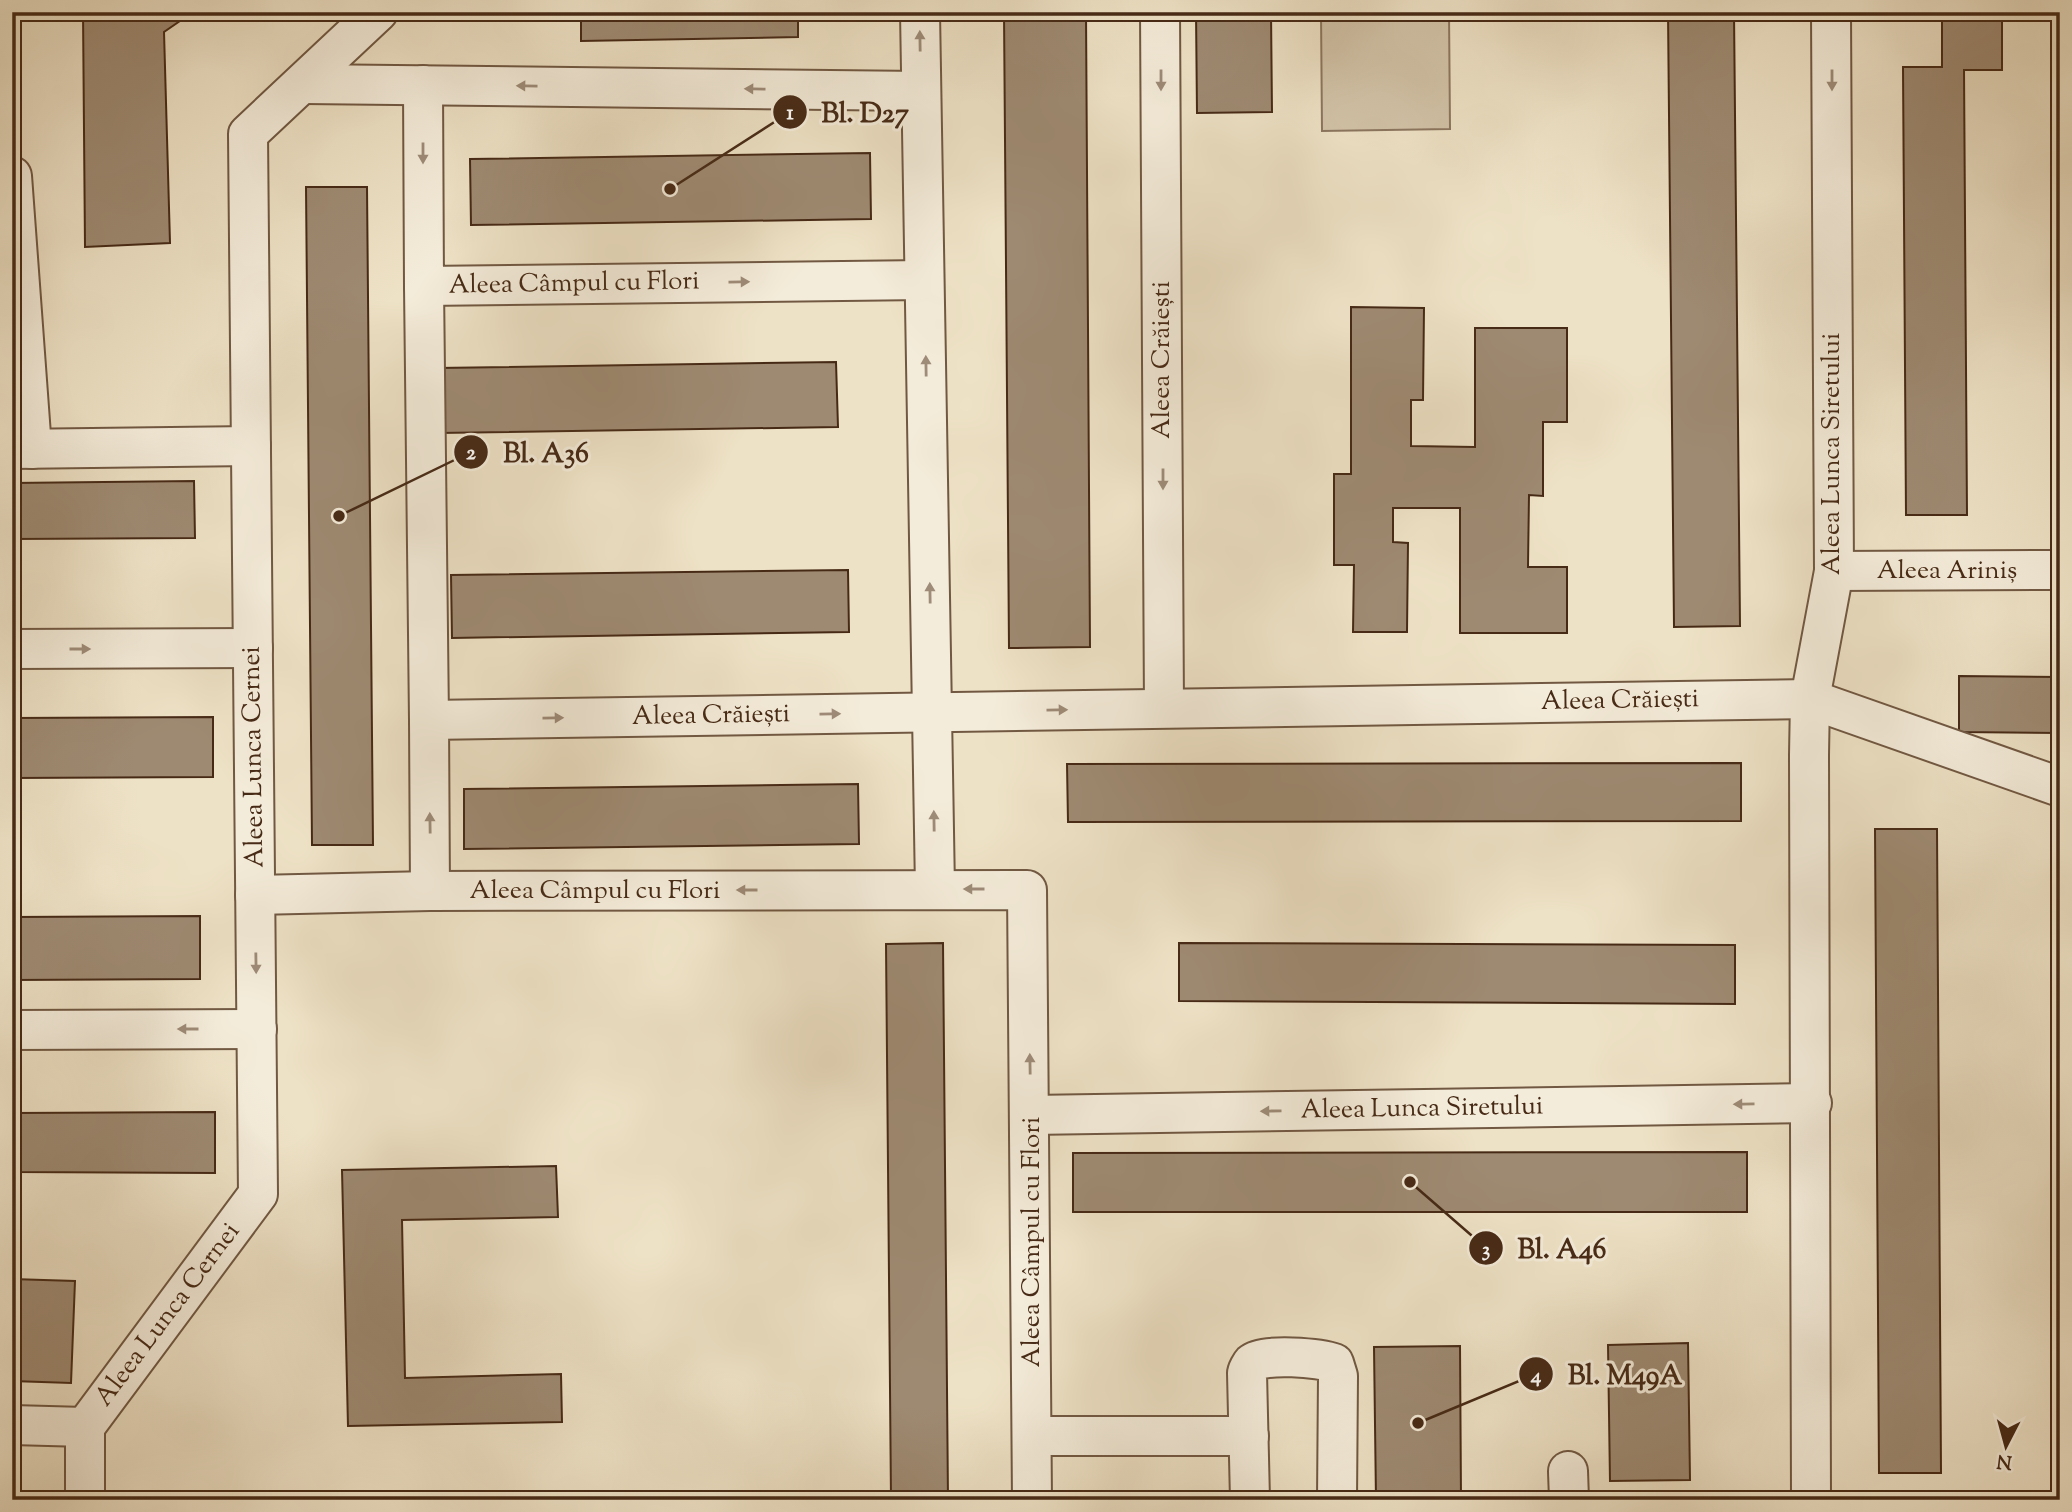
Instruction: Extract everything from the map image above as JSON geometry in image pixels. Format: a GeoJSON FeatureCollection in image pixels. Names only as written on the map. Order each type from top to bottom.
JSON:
{"type":"FeatureCollection","features":[{"type":"Feature","properties":{"kind":"street","name":"Aleea Lunca Cernei"},"geometry":{"type":"LineString","coordinates":[[85,1500],[85,1427],[258,1194],[248,134],[378,12]]}},
{"type":"Feature","properties":{"kind":"street"},"geometry":{"type":"LineString","coordinates":[[920,12],[935,889]]}},
{"type":"Feature","properties":{"kind":"street","name":"Aleea Crăiești"},"geometry":{"type":"LineString","coordinates":[[1160,12],[1164,708]]}},
{"type":"Feature","properties":{"kind":"street","name":"Aleea Lunca Siretului"},"geometry":{"type":"LineString","coordinates":[[1811,1500],[1810,699],[1834,571],[1831,12]]}},
{"type":"Feature","properties":{"kind":"street"},"geometry":{"type":"LineString","coordinates":[[304,84],[921,91]]}},
{"type":"Feature","properties":{"kind":"street","name":"Aleea Câmpul cu Flori"},"geometry":{"type":"LineString","coordinates":[[423,85],[424,286],[925,279]]}},
{"type":"Feature","properties":{"kind":"street"},"geometry":{"type":"LineString","coordinates":[[12,176],[22,449],[251,446]]}},
{"type":"Feature","properties":{"kind":"street"},"geometry":{"type":"LineString","coordinates":[[424,286],[430,891]]}},
{"type":"Feature","properties":{"kind":"street","name":"Aleea Ariniș"},"geometry":{"type":"LineString","coordinates":[[1834,571],[2060,570]]}},
{"type":"Feature","properties":{"kind":"street"},"geometry":{"type":"LineString","coordinates":[[12,649],[253,648]]}},
{"type":"Feature","properties":{"kind":"street","name":"Aleea Crăiești"},"geometry":{"type":"LineString","coordinates":[[429,720],[1810,699],[2060,787]]}},
{"type":"Feature","properties":{"kind":"street","name":"Aleea Câmpul cu Flori"},"geometry":{"type":"LineString","coordinates":[[255,895],[430,891],[1027,890],[1034,1436],[1032,1500]]}},
{"type":"Feature","properties":{"kind":"street"},"geometry":{"type":"LineString","coordinates":[[12,1030],[257,1029]]}},
{"type":"Feature","properties":{"kind":"street","name":"Aleea Lunca Siretului"},"geometry":{"type":"LineString","coordinates":[[1031,1115],[1812,1103]]}},
{"type":"Feature","properties":{"kind":"street"},"geometry":{"type":"LineString","coordinates":[[1250,1500],[1247,1373],[1251,1363],[1261,1359],[1322,1358],[1334,1363],[1338,1376],[1337,1500]]}},
{"type":"Feature","properties":{"kind":"street"},"geometry":{"type":"LineString","coordinates":[[12,1425],[85,1427]]}},
{"type":"Feature","properties":{"kind":"street"},"geometry":{"type":"LineString","coordinates":[[1034,1436],[1249,1436]]}},
{"type":"Feature","properties":{"kind":"shaded area"},"geometry":{"type":"Polygon","coordinates":[[[1321,12],[1449,12],[1450,129],[1322,131],[1321,12]]]}},
{"type":"Feature","properties":{"kind":"building"},"geometry":{"type":"Polygon","coordinates":[[[83,12],[193,12],[164,32],[170,243],[85,247],[83,12]]]}},
{"type":"Feature","properties":{"kind":"building"},"geometry":{"type":"Polygon","coordinates":[[[581,12],[798,12],[798,37],[581,41],[581,12]]]}},
{"type":"Feature","properties":{"kind":"building"},"geometry":{"type":"Polygon","coordinates":[[[1004,12],[1086,12],[1090,647],[1009,648],[1004,12]]]}},
{"type":"Feature","properties":{"kind":"building"},"geometry":{"type":"Polygon","coordinates":[[[1196,12],[1271,12],[1272,112],[1197,113],[1196,12]]]}},
{"type":"Feature","properties":{"kind":"building"},"geometry":{"type":"Polygon","coordinates":[[[1668,12],[1734,12],[1740,626],[1674,627],[1668,12]]]}},
{"type":"Feature","properties":{"kind":"building"},"geometry":{"type":"Polygon","coordinates":[[[1942,12],[2002,12],[2002,70],[1964,70],[1967,515],[1906,515],[1903,67],[1942,67],[1942,12]]]}},
{"type":"Feature","properties":{"kind":"building"},"geometry":{"type":"Polygon","coordinates":[[[870,153],[871,219],[471,225],[470,159],[870,153]]]}},
{"type":"Feature","properties":{"kind":"building"},"geometry":{"type":"Polygon","coordinates":[[[306,187],[367,187],[373,845],[312,845],[306,187]]]}},
{"type":"Feature","properties":{"kind":"building"},"geometry":{"type":"Polygon","coordinates":[[[1351,307],[1424,308],[1423,400],[1411,400],[1411,446],[1475,447],[1475,328],[1567,328],[1567,422],[1543,422],[1543,496],[1529,495],[1528,567],[1567,567],[1567,633],[1460,633],[1460,508],[1393,508],[1393,542],[1408,543],[1407,632],[1353,632],[1354,565],[1334,565],[1334,474],[1351,474],[1351,307]]]}},
{"type":"Feature","properties":{"kind":"building"},"geometry":{"type":"Polygon","coordinates":[[[836,362],[838,427],[438,433],[437,368],[836,362]]]}},
{"type":"Feature","properties":{"kind":"building"},"geometry":{"type":"Polygon","coordinates":[[[194,481],[195,538],[12,539],[12,483],[194,481]]]}},
{"type":"Feature","properties":{"kind":"building"},"geometry":{"type":"Polygon","coordinates":[[[848,570],[849,632],[452,638],[451,575],[848,570]]]}},
{"type":"Feature","properties":{"kind":"building"},"geometry":{"type":"Polygon","coordinates":[[[1959,676],[2060,677],[2060,733],[1959,732],[1959,676]]]}},
{"type":"Feature","properties":{"kind":"building"},"geometry":{"type":"Polygon","coordinates":[[[213,717],[213,777],[12,778],[12,718],[213,717]]]}},
{"type":"Feature","properties":{"kind":"building"},"geometry":{"type":"Polygon","coordinates":[[[1741,763],[1741,821],[1068,822],[1067,764],[1741,763]]]}},
{"type":"Feature","properties":{"kind":"building"},"geometry":{"type":"Polygon","coordinates":[[[858,784],[859,844],[464,849],[464,789],[858,784]]]}},
{"type":"Feature","properties":{"kind":"building"},"geometry":{"type":"Polygon","coordinates":[[[1875,829],[1937,829],[1941,1473],[1879,1473],[1875,829]]]}},
{"type":"Feature","properties":{"kind":"building"},"geometry":{"type":"Polygon","coordinates":[[[200,916],[200,979],[12,980],[12,917],[200,916]]]}},
{"type":"Feature","properties":{"kind":"building"},"geometry":{"type":"Polygon","coordinates":[[[943,943],[948,1500],[891,1500],[886,944],[943,943]]]}},
{"type":"Feature","properties":{"kind":"building"},"geometry":{"type":"Polygon","coordinates":[[[1179,943],[1735,945],[1735,1004],[1179,1001],[1179,943]]]}},
{"type":"Feature","properties":{"kind":"building"},"geometry":{"type":"Polygon","coordinates":[[[215,1112],[215,1173],[12,1172],[12,1113],[215,1112]]]}},
{"type":"Feature","properties":{"kind":"building"},"geometry":{"type":"Polygon","coordinates":[[[1747,1152],[1747,1212],[1073,1212],[1073,1153],[1747,1152]]]}},
{"type":"Feature","properties":{"kind":"building"},"geometry":{"type":"Polygon","coordinates":[[[556,1166],[558,1217],[402,1220],[405,1378],[561,1374],[562,1422],[348,1426],[342,1170],[556,1166]]]}},
{"type":"Feature","properties":{"kind":"building"},"geometry":{"type":"Polygon","coordinates":[[[12,1279],[75,1281],[71,1383],[12,1381],[12,1279]]]}},
{"type":"Feature","properties":{"kind":"building"},"geometry":{"type":"Polygon","coordinates":[[[1688,1343],[1690,1480],[1610,1481],[1608,1345],[1688,1343]]]}},
{"type":"Feature","properties":{"kind":"building"},"geometry":{"type":"Polygon","coordinates":[[[1460,1346],[1461,1500],[1376,1500],[1374,1347],[1460,1346]]]}},
{"type":"Feature","properties":{"kind":"building"},"geometry":{"type":"Polygon","coordinates":[[[1659,1491],[1743,1491],[1743,1500],[1659,1500],[1659,1491]]]}},
{"type":"Feature","properties":{"kind":"place","name":"Bl. D27"},"geometry":{"type":"Point","coordinates":[670,189]}},
{"type":"Feature","properties":{"kind":"place","name":"Bl. A36"},"geometry":{"type":"Point","coordinates":[339,516]}},
{"type":"Feature","properties":{"kind":"place","name":"Bl. A46"},"geometry":{"type":"Point","coordinates":[1410,1182]}},
{"type":"Feature","properties":{"kind":"place","name":"Bl. M49A"},"geometry":{"type":"Point","coordinates":[1418,1423]}}]}
